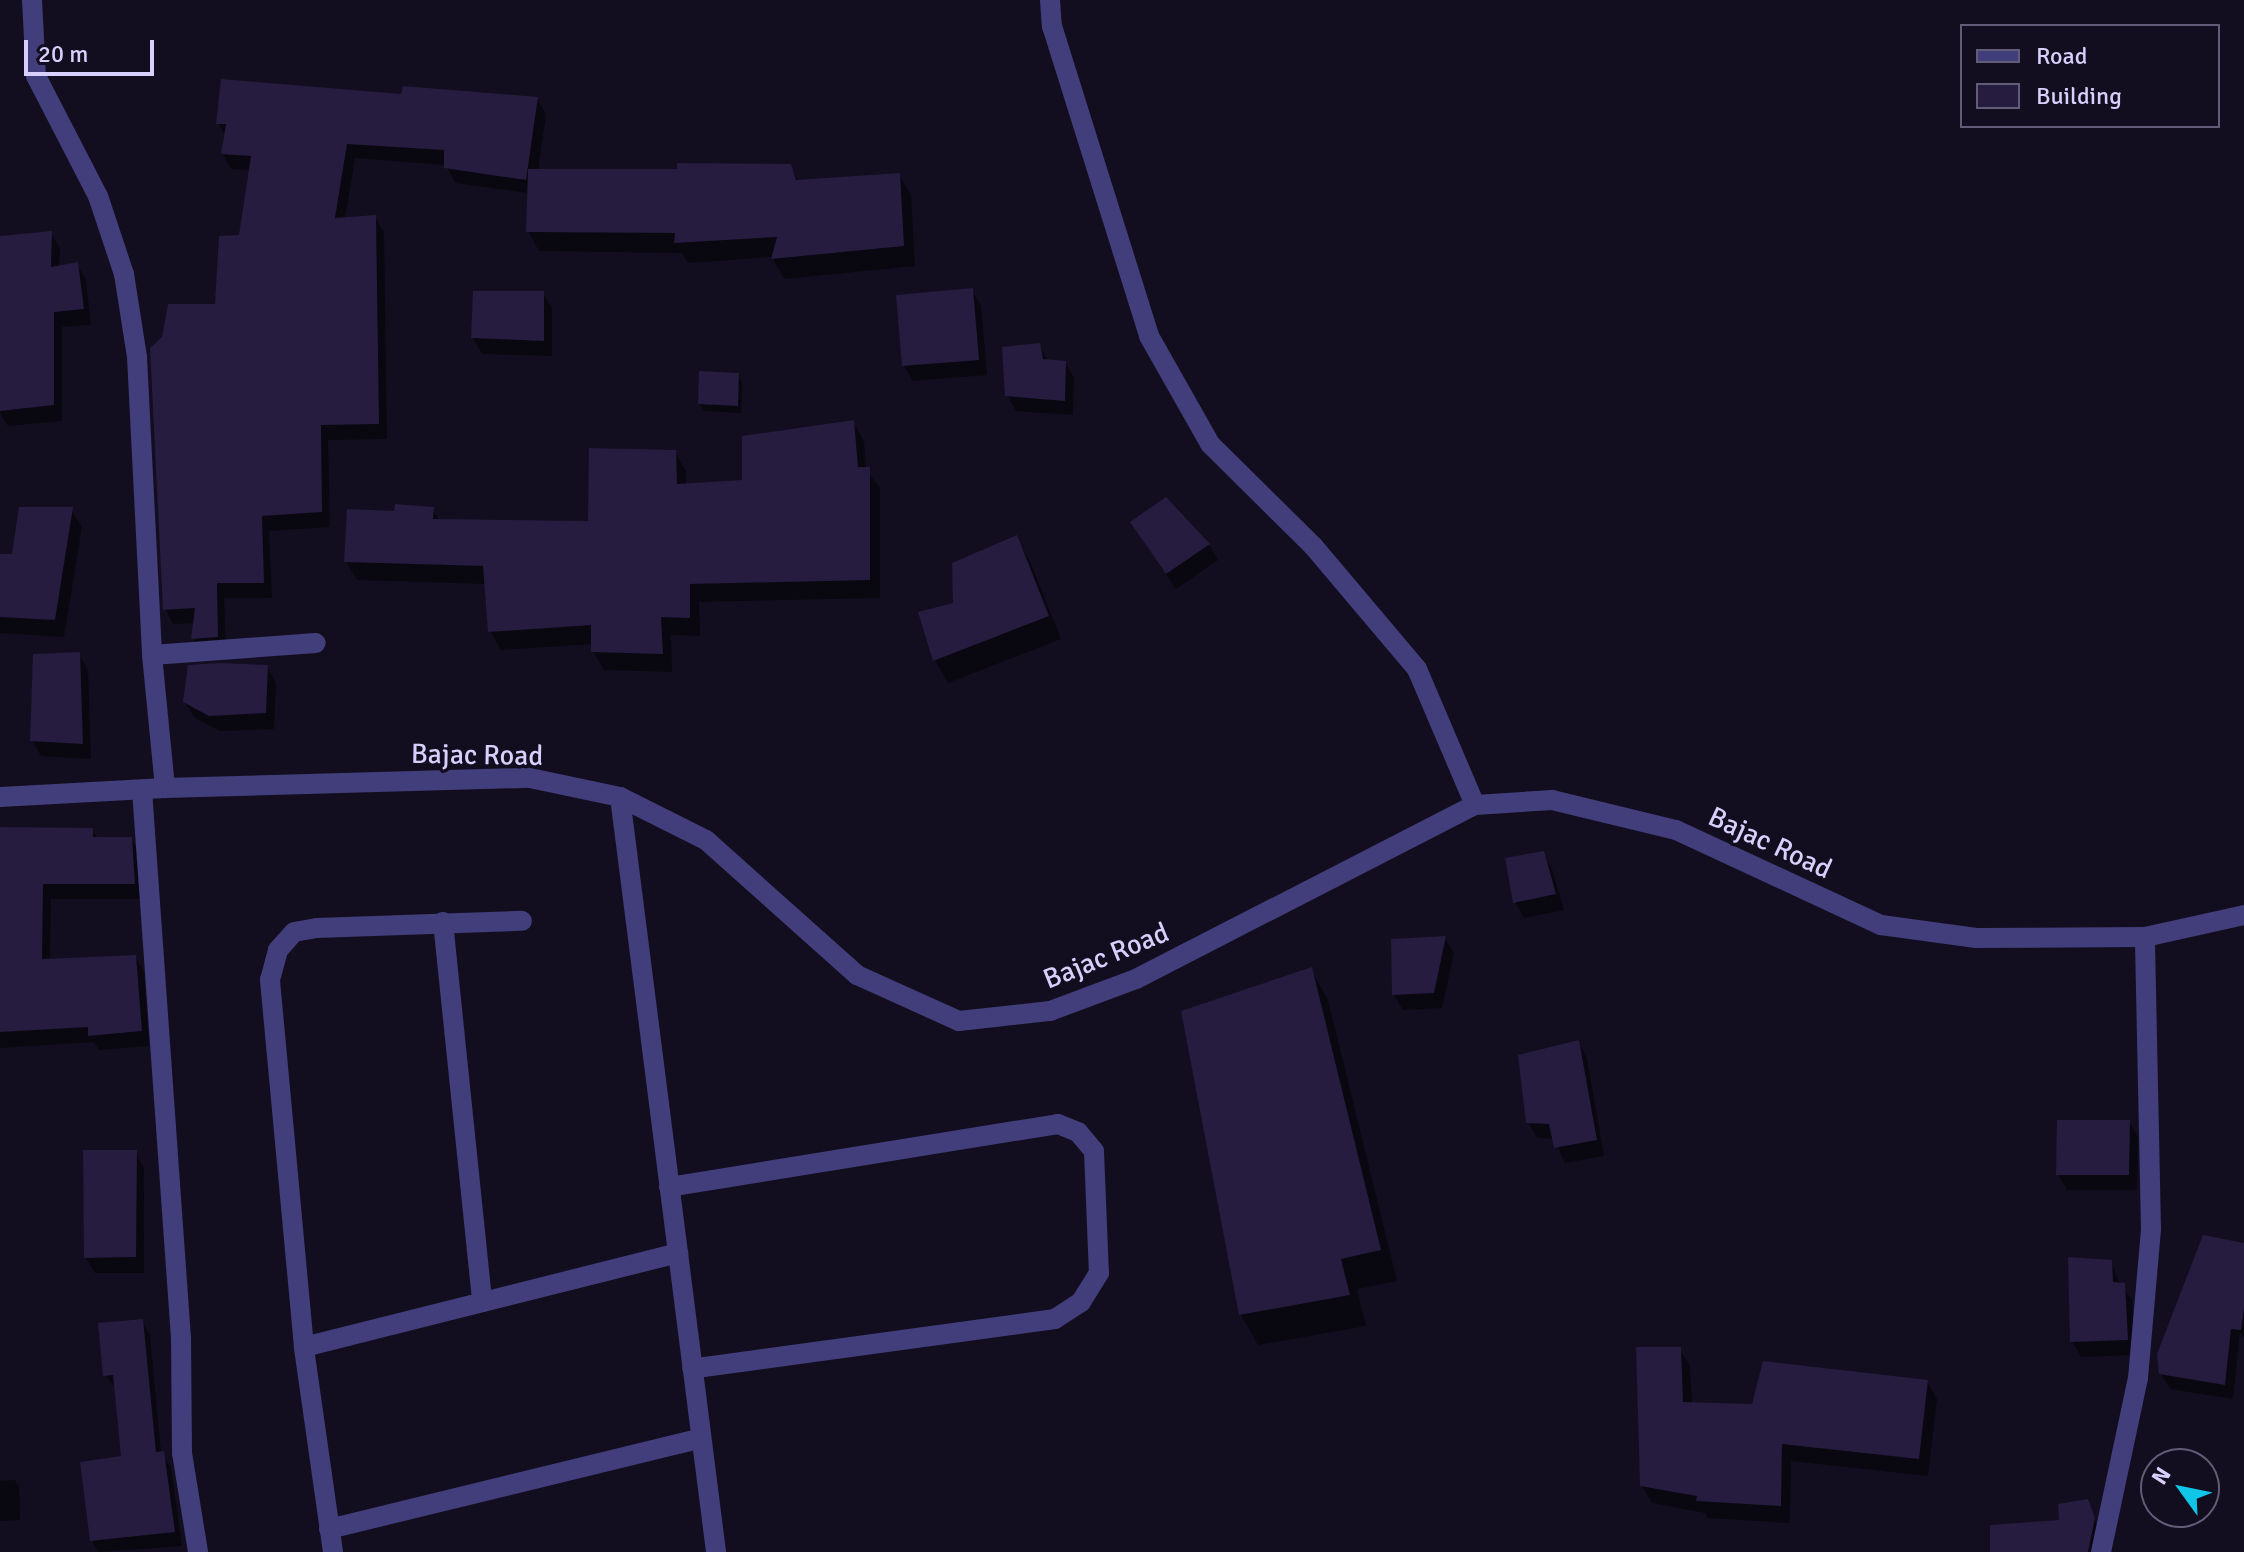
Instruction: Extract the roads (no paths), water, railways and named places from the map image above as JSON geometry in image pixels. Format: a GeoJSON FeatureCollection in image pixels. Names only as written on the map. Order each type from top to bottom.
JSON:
{"type":"FeatureCollection","features":[{"type":"Feature","properties":{"kind":"street"},"geometry":{"type":"LineString","coordinates":[[32,0],[36,76],[98,196],[124,274],[137,357],[152,655],[165,788]]}},
{"type":"Feature","properties":{"kind":"street"},"geometry":{"type":"LineString","coordinates":[[1050,0],[1052,26],[1149,336],[1210,444],[1314,547],[1417,669],[1475,805]]}},
{"type":"Feature","properties":{"kind":"street"},"geometry":{"type":"LineString","coordinates":[[152,655],[316,643]]}},
{"type":"Feature","properties":{"kind":"street","name":"Bajac Road"},"geometry":{"type":"LineString","coordinates":[[0,797],[165,788],[530,778],[620,797],[706,840],[857,975],[959,1021],[1050,1011],[1136,979],[1475,805],[1552,800],[1676,830],[1881,925],[1976,938],[2145,937],[2244,915]]}},
{"type":"Feature","properties":{"kind":"street"},"geometry":{"type":"LineString","coordinates":[[142,790],[181,1338],[182,1453],[198,1552]]}},
{"type":"Feature","properties":{"kind":"street"},"geometry":{"type":"LineString","coordinates":[[620,797],[716,1552]]}},
{"type":"Feature","properties":{"kind":"street"},"geometry":{"type":"LineString","coordinates":[[333,1552],[304,1347],[270,980],[278,950],[294,932],[317,928],[522,921]]}},
{"type":"Feature","properties":{"kind":"street"},"geometry":{"type":"LineString","coordinates":[[443,922],[482,1302]]}},
{"type":"Feature","properties":{"kind":"street"},"geometry":{"type":"LineString","coordinates":[[2101,1552],[2138,1378],[2151,1229],[2145,937]]}},
{"type":"Feature","properties":{"kind":"street"},"geometry":{"type":"LineString","coordinates":[[669,1187],[1058,1124],[1078,1132],[1094,1151],[1099,1273],[1081,1302],[1055,1319],[692,1369]]}},
{"type":"Feature","properties":{"kind":"street"},"geometry":{"type":"LineString","coordinates":[[304,1347],[678,1253]]}},
{"type":"Feature","properties":{"kind":"street"},"geometry":{"type":"LineString","coordinates":[[329,1529],[701,1438]]}}]}
